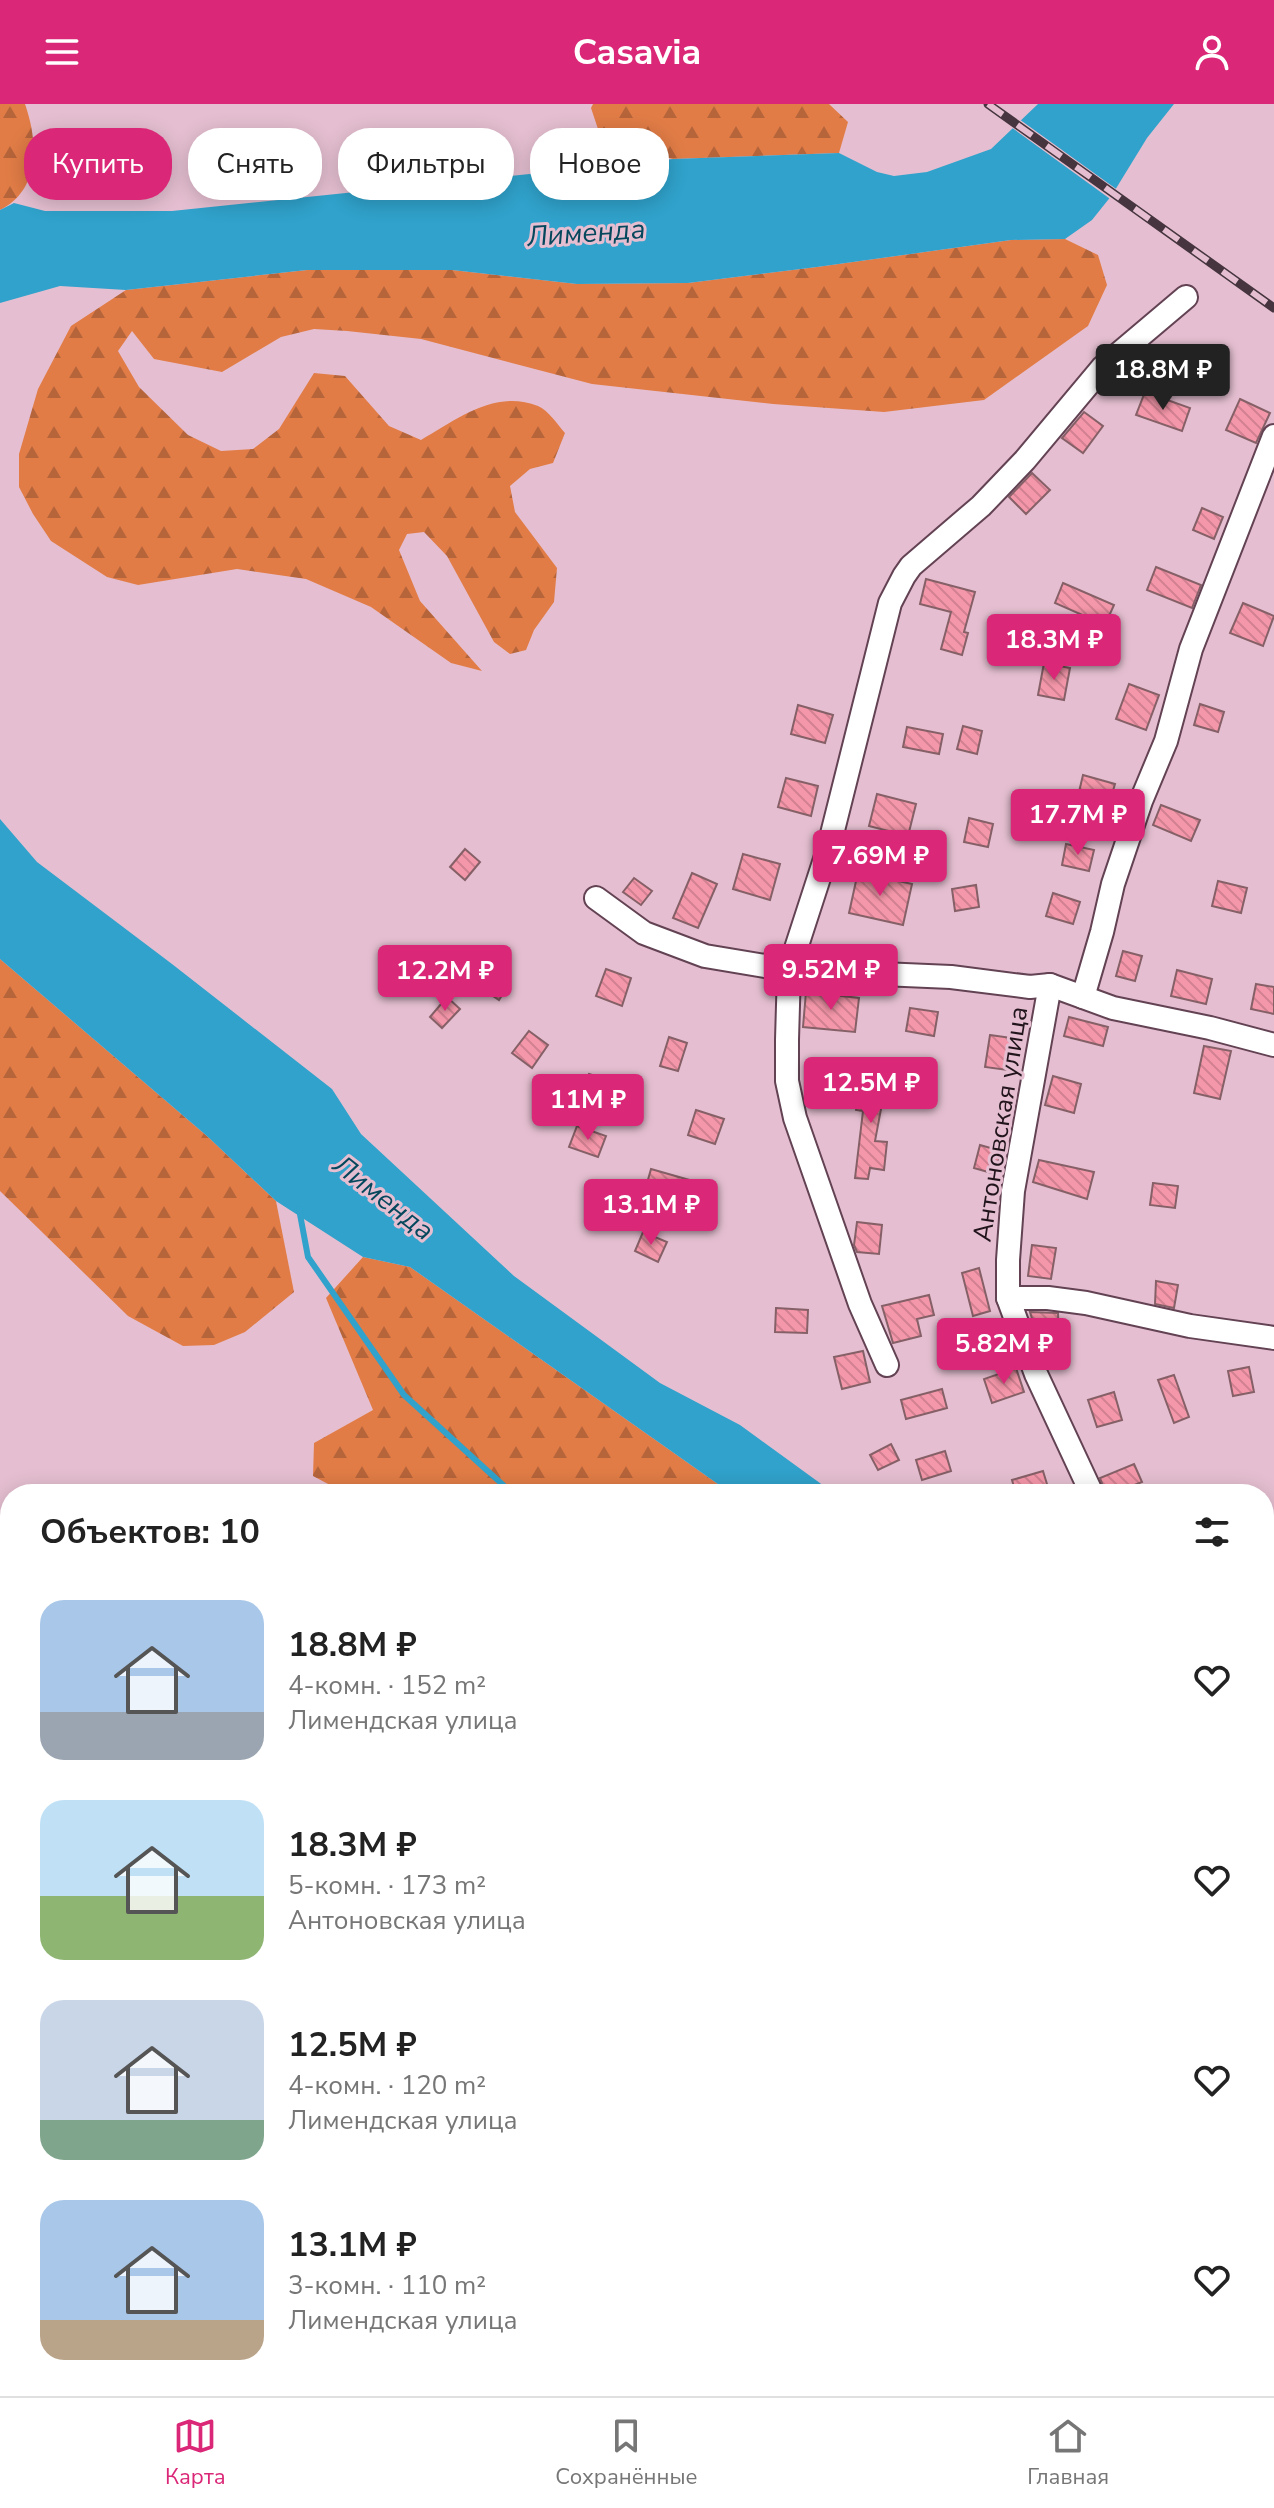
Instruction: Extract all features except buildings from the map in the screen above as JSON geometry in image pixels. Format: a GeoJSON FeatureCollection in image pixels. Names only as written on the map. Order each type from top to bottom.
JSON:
{"type":"FeatureCollection","features":[{"type":"Feature","properties":{"kind":"street"},"geometry":{"type":"LineString","coordinates":[[887,1365],[860,1304],[795,1118],[787,1081],[789,970],[819,881],[890,603],[911,566],[981,506],[1025,460],[1102,368],[1186,297]]}},
{"type":"Feature","properties":{"kind":"street"},"geometry":{"type":"LineString","coordinates":[[1083,997],[1113,884],[1141,801],[1166,741],[1191,649],[1274,436]]}},
{"type":"Feature","properties":{"kind":"street"},"geometry":{"type":"LineString","coordinates":[[596,898],[644,933],[705,956],[789,970],[951,977],[1030,987],[1050,985],[1113,1008],[1274,1045]]}},
{"type":"Feature","properties":{"kind":"street","name":"Антоновская улица"},"geometry":{"type":"LineString","coordinates":[[1050,985],[1013,1191],[1008,1298],[1036,1374],[1087,1484]]}},
{"type":"Feature","properties":{"kind":"street"},"geometry":{"type":"LineString","coordinates":[[1008,1298],[1048,1298],[1086,1303],[1190,1326],[1274,1338]]}},
{"type":"Feature","properties":{"kind":"green space"},"geometry":{"type":"Polygon","coordinates":[[[0,104],[25,104],[31,128],[24,128],[24,188],[0,210],[0,104]]]}},
{"type":"Feature","properties":{"kind":"green space"},"geometry":{"type":"Polygon","coordinates":[[[593,104],[829,104],[848,122],[839,153],[673,159],[669,158],[669,128],[598,128],[591,108],[593,104]]]}},
{"type":"Feature","properties":{"kind":"green space"},"geometry":{"type":"Polygon","coordinates":[[[1065,239],[1098,255],[1107,285],[1088,326],[984,400],[884,412],[773,404],[592,384],[421,339],[314,329],[281,337],[222,372],[154,359],[132,331],[118,351],[139,387],[188,435],[221,451],[253,449],[279,429],[314,373],[345,376],[389,426],[421,440],[463,416],[492,404],[522,402],[538,406],[549,414],[565,433],[553,463],[530,469],[510,486],[515,512],[557,568],[554,602],[534,630],[526,650],[510,654],[494,642],[447,556],[424,532],[407,534],[399,550],[420,601],[482,671],[451,663],[371,607],[306,579],[237,569],[138,585],[107,577],[51,541],[19,487],[19,454],[38,389],[71,326],[126,290],[307,270],[452,270],[577,284],[688,283],[1011,240],[1065,239]]]}},
{"type":"Feature","properties":{"kind":"green space"},"geometry":{"type":"Polygon","coordinates":[[[0,959],[207,1136],[276,1201],[294,1292],[245,1332],[214,1345],[183,1346],[128,1316],[0,1191],[0,959]]]}},
{"type":"Feature","properties":{"kind":"green space"},"geometry":{"type":"Polygon","coordinates":[[[363,1257],[410,1267],[718,1484],[328,1484],[313,1476],[314,1443],[373,1410],[326,1298],[363,1257]]]}},
{"type":"Feature","properties":{"kind":"water","name":"Лименда"},"geometry":{"type":"Polygon","coordinates":[[[1038,104],[1174,104],[1147,138],[1112,195],[1092,220],[1065,239],[1011,240],[688,283],[577,284],[452,270],[307,270],[126,290],[60,286],[0,303],[0,210],[14,203],[45,211],[172,211],[278,200],[322,200],[322,195],[338,194],[338,200],[514,200],[514,176],[530,174],[530,200],[669,200],[669,159],[839,153],[877,172],[894,176],[927,172],[991,149],[1038,104]]]}},
{"type":"Feature","properties":{"kind":"water","name":"Лименда"},"geometry":{"type":"Polygon","coordinates":[[[0,819],[37,862],[332,1089],[361,1134],[514,1276],[660,1383],[740,1425],[821,1484],[718,1484],[410,1267],[363,1257],[276,1201],[207,1136],[0,959],[0,819]]]}},
{"type":"Feature","properties":{"kind":"pier"},"geometry":{"type":"Polygon","coordinates":[[[1019,119],[1119,191],[1113,201],[1011,127],[1019,119]]]}},
{"type":"Feature","properties":{"kind":"waterway"},"geometry":{"type":"LineString","coordinates":[[299,1209],[308,1257],[404,1395],[502,1484]]}},
{"type":"Feature","properties":{"kind":"railway"},"geometry":{"type":"LineString","coordinates":[[988,104],[1274,308]]}}]}
